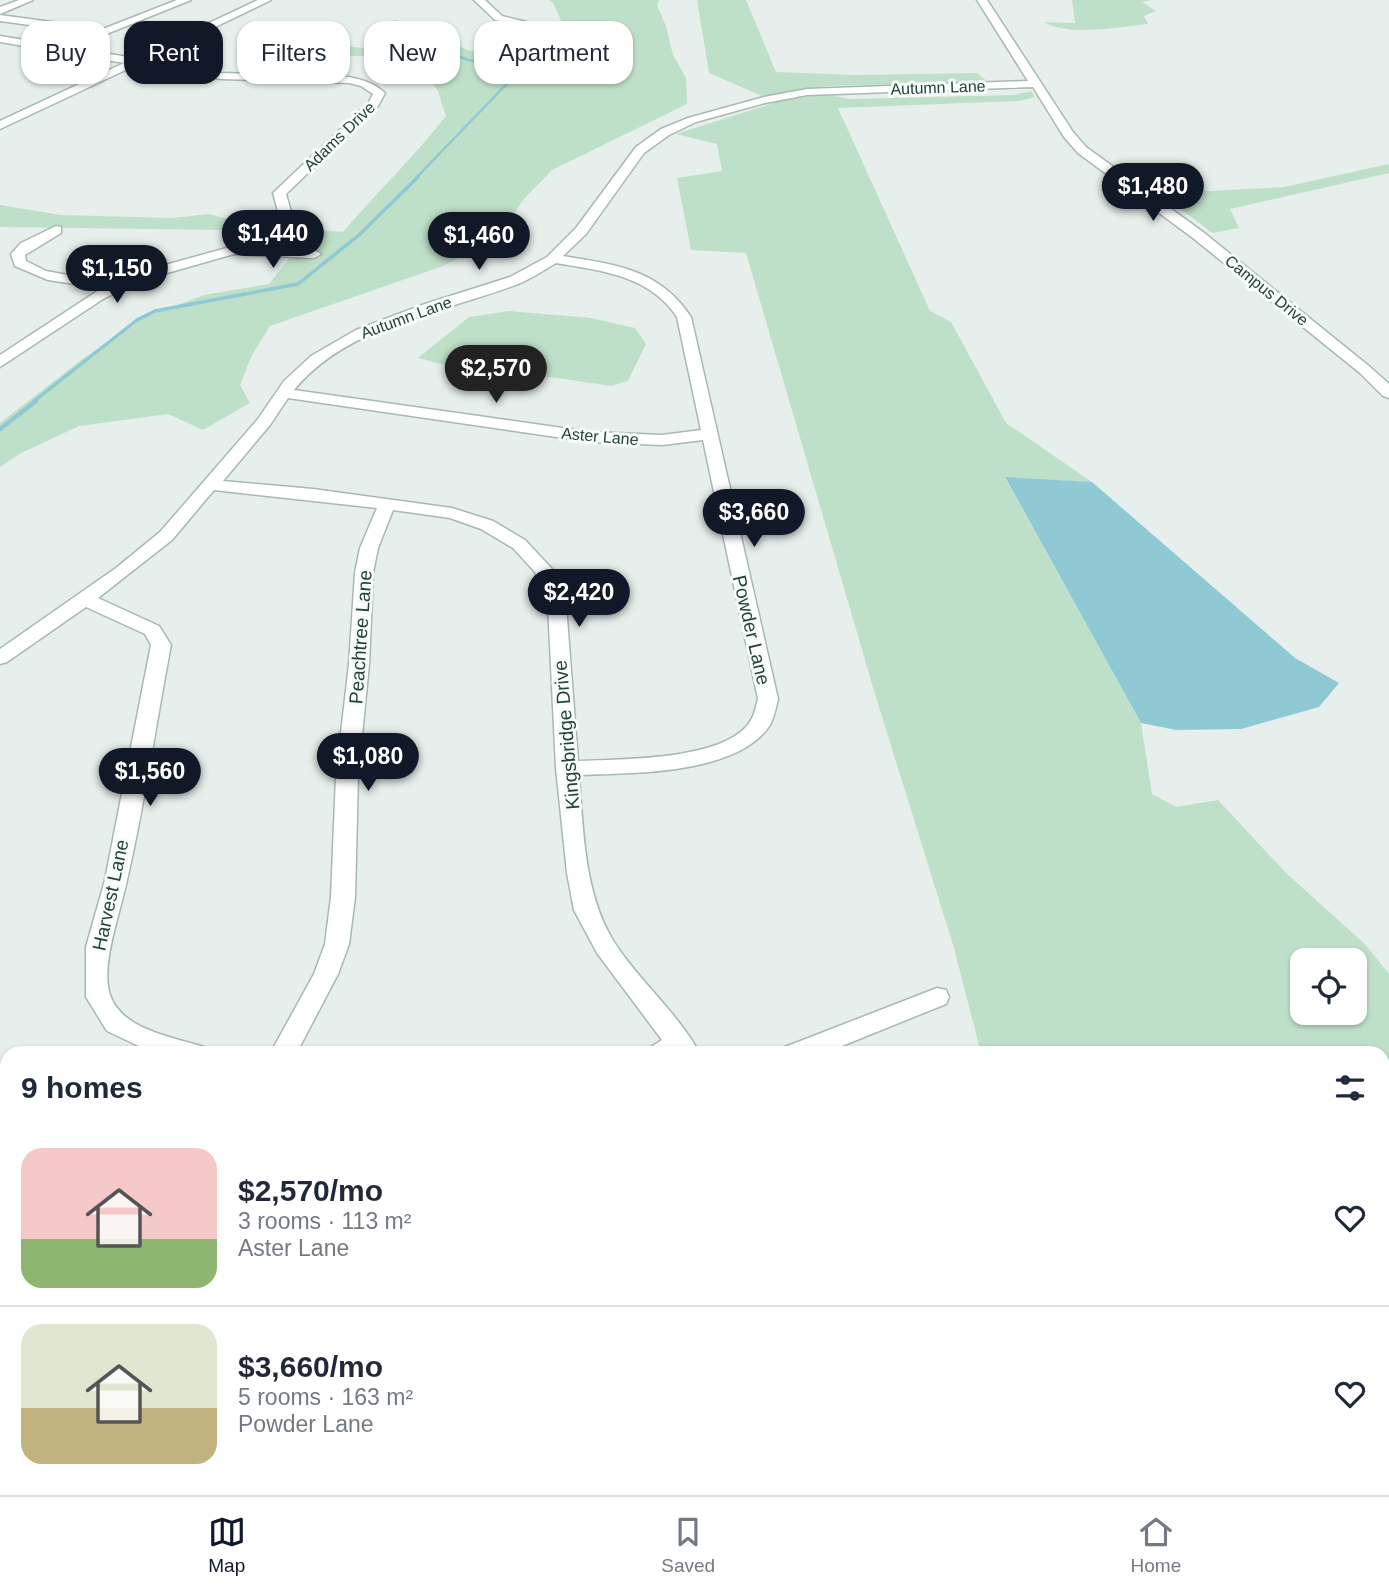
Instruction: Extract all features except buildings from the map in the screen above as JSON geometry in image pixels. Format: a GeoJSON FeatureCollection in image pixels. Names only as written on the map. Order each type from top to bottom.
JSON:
{"type":"FeatureCollection","features":[{"type":"Feature","properties":{"kind":"street"},"geometry":{"type":"LineString","coordinates":[[0,11],[28,0]]}},
{"type":"Feature","properties":{"kind":"street"},"geometry":{"type":"LineString","coordinates":[[0,18],[104,32],[186,0]]}},
{"type":"Feature","properties":{"kind":"street"},"geometry":{"type":"LineString","coordinates":[[200,21],[244,0]]}},
{"type":"Feature","properties":{"kind":"street"},"geometry":{"type":"LineString","coordinates":[[219,21],[265,0]]}},
{"type":"Feature","properties":{"kind":"street"},"geometry":{"type":"LineString","coordinates":[[479,0],[499,18],[514,21]]}},
{"type":"Feature","properties":{"kind":"street","name":"Campus Drive"},"geometry":{"type":"LineString","coordinates":[[982,0],[1068,134],[1083,150],[1208,242],[1354,361],[1389,393]]}},
{"type":"Feature","properties":{"kind":"street"},"geometry":{"type":"LineString","coordinates":[[0,39],[124,60]]}},
{"type":"Feature","properties":{"kind":"street"},"geometry":{"type":"LineString","coordinates":[[0,125],[124,64]]}},
{"type":"Feature","properties":{"kind":"street","name":"Adams Drive"},"geometry":{"type":"LineString","coordinates":[[223,76],[349,80],[365,84],[379,93],[374,104],[279,193],[284,212]]}},
{"type":"Feature","properties":{"kind":"street","name":"Autumn Lane"},"geometry":{"type":"LineString","coordinates":[[0,658],[153,548],[211,485],[284,393],[316,359],[348,339],[423,309],[514,280],[554,259],[581,231],[640,150],[657,136],[682,124],[764,100],[807,92],[1036,84]]}},
{"type":"Feature","properties":{"kind":"street"},"geometry":{"type":"LineString","coordinates":[[56,230],[26,246],[18,254],[20,262],[29,270],[44,275],[115,286]]}},
{"type":"Feature","properties":{"kind":"street"},"geometry":{"type":"LineString","coordinates":[[0,362],[115,286],[154,271],[234,250],[314,254]]}},
{"type":"Feature","properties":{"kind":"street","name":"Powder Lane"},"geometry":{"type":"LineString","coordinates":[[554,259],[640,278],[658,286],[671,297],[684,317],[766,688],[767,709],[764,720],[757,729],[736,745],[695,758],[567,768]]}},
{"type":"Feature","properties":{"kind":"street"},"geometry":{"type":"LineString","coordinates":[[0,340],[27,343]]}},
{"type":"Feature","properties":{"kind":"street","name":"Aster Lane"},"geometry":{"type":"LineString","coordinates":[[284,393],[591,437],[662,440],[709,434]]}},
{"type":"Feature","properties":{"kind":"street","name":"Kingsbridge Drive"},"geometry":{"type":"LineString","coordinates":[[211,485],[452,513],[485,523],[518,544],[547,574],[557,605],[567,768],[578,873],[586,910],[605,947],[672,1046]]}},
{"type":"Feature","properties":{"kind":"street","name":"Peachtree Lane"},"geometry":{"type":"LineString","coordinates":[[287,1046],[323,982],[337,944],[345,868],[347,776],[359,664],[364,573],[369,548],[387,504]]}},
{"type":"Feature","properties":{"kind":"street","name":"Harvest Lane"},"geometry":{"type":"LineString","coordinates":[[85,599],[152,630],[161,645],[116,880],[99,947],[96,981],[98,997],[116,1024],[132,1034],[170,1046]]}},
{"type":"Feature","properties":{"kind":"street"},"geometry":{"type":"LineString","coordinates":[[814,1046],[937,997]]}},
{"type":"Feature","properties":{"kind":"green space"},"geometry":{"type":"Polygon","coordinates":[[[549,0],[659,0],[657,5],[666,26],[673,55],[686,78],[687,104],[552,170],[524,199],[496,239],[443,266],[270,326],[252,355],[240,385],[250,403],[203,430],[168,414],[79,426],[21,453],[0,467],[0,423],[81,360],[142,318],[204,295],[269,284],[296,250],[223,230],[0,227],[0,205],[61,215],[172,218],[209,214],[249,225],[343,232],[446,116],[438,91],[432,84],[460,84],[460,47],[474,51],[474,84],[633,84],[633,21],[561,21],[549,0]]]}},
{"type":"Feature","properties":{"kind":"green space"},"geometry":{"type":"Polygon","coordinates":[[[697,0],[746,0],[776,72],[855,75],[977,73],[988,82],[827,86],[762,96],[709,73],[697,0]]]}},
{"type":"Feature","properties":{"kind":"green space"},"geometry":{"type":"Polygon","coordinates":[[[1072,0],[1153,0],[1142,2],[1156,11],[1144,16],[1148,24],[1108,29],[1067,29],[1043,22],[1075,23],[1072,0]]]}},
{"type":"Feature","properties":{"kind":"green space"},"geometry":{"type":"Polygon","coordinates":[[[350,47],[364,48],[364,56],[350,56],[350,47]]]}},
{"type":"Feature","properties":{"kind":"green space"},"geometry":{"type":"Polygon","coordinates":[[[1031,91],[1035,97],[1019,101],[838,108],[930,311],[951,322],[1006,423],[1092,482],[1005,478],[1141,723],[1152,794],[1176,807],[1218,800],[1287,874],[1365,944],[1389,974],[1389,1046],[979,1046],[954,948],[875,694],[746,253],[691,250],[677,178],[722,171],[717,144],[676,134],[780,101],[825,94],[850,99],[1013,95],[1031,91]]]}},
{"type":"Feature","properties":{"kind":"green space"},"geometry":{"type":"Polygon","coordinates":[[[1389,164],[1389,173],[1230,209],[1239,228],[1212,233],[1154,188],[1208,191],[1284,187],[1389,164]]]}},
{"type":"Feature","properties":{"kind":"green space"},"geometry":{"type":"Polygon","coordinates":[[[509,311],[591,318],[635,328],[646,344],[628,381],[611,386],[550,377],[479,374],[418,358],[469,317],[509,311]]]}},
{"type":"Feature","properties":{"kind":"water"},"geometry":{"type":"Polygon","coordinates":[[[1005,477],[1092,482],[1295,658],[1339,683],[1319,707],[1241,729],[1176,730],[1141,723],[1005,477]]]}},
{"type":"Feature","properties":{"kind":"waterway"},"geometry":{"type":"LineString","coordinates":[[416,178],[523,67],[460,57]]}},
{"type":"Feature","properties":{"kind":"waterway"},"geometry":{"type":"LineString","coordinates":[[33,402],[137,320],[155,311],[298,284],[359,235],[418,177]]}},
{"type":"Feature","properties":{"kind":"waterway"},"geometry":{"type":"LineString","coordinates":[[0,429],[36,401]]}}]}
